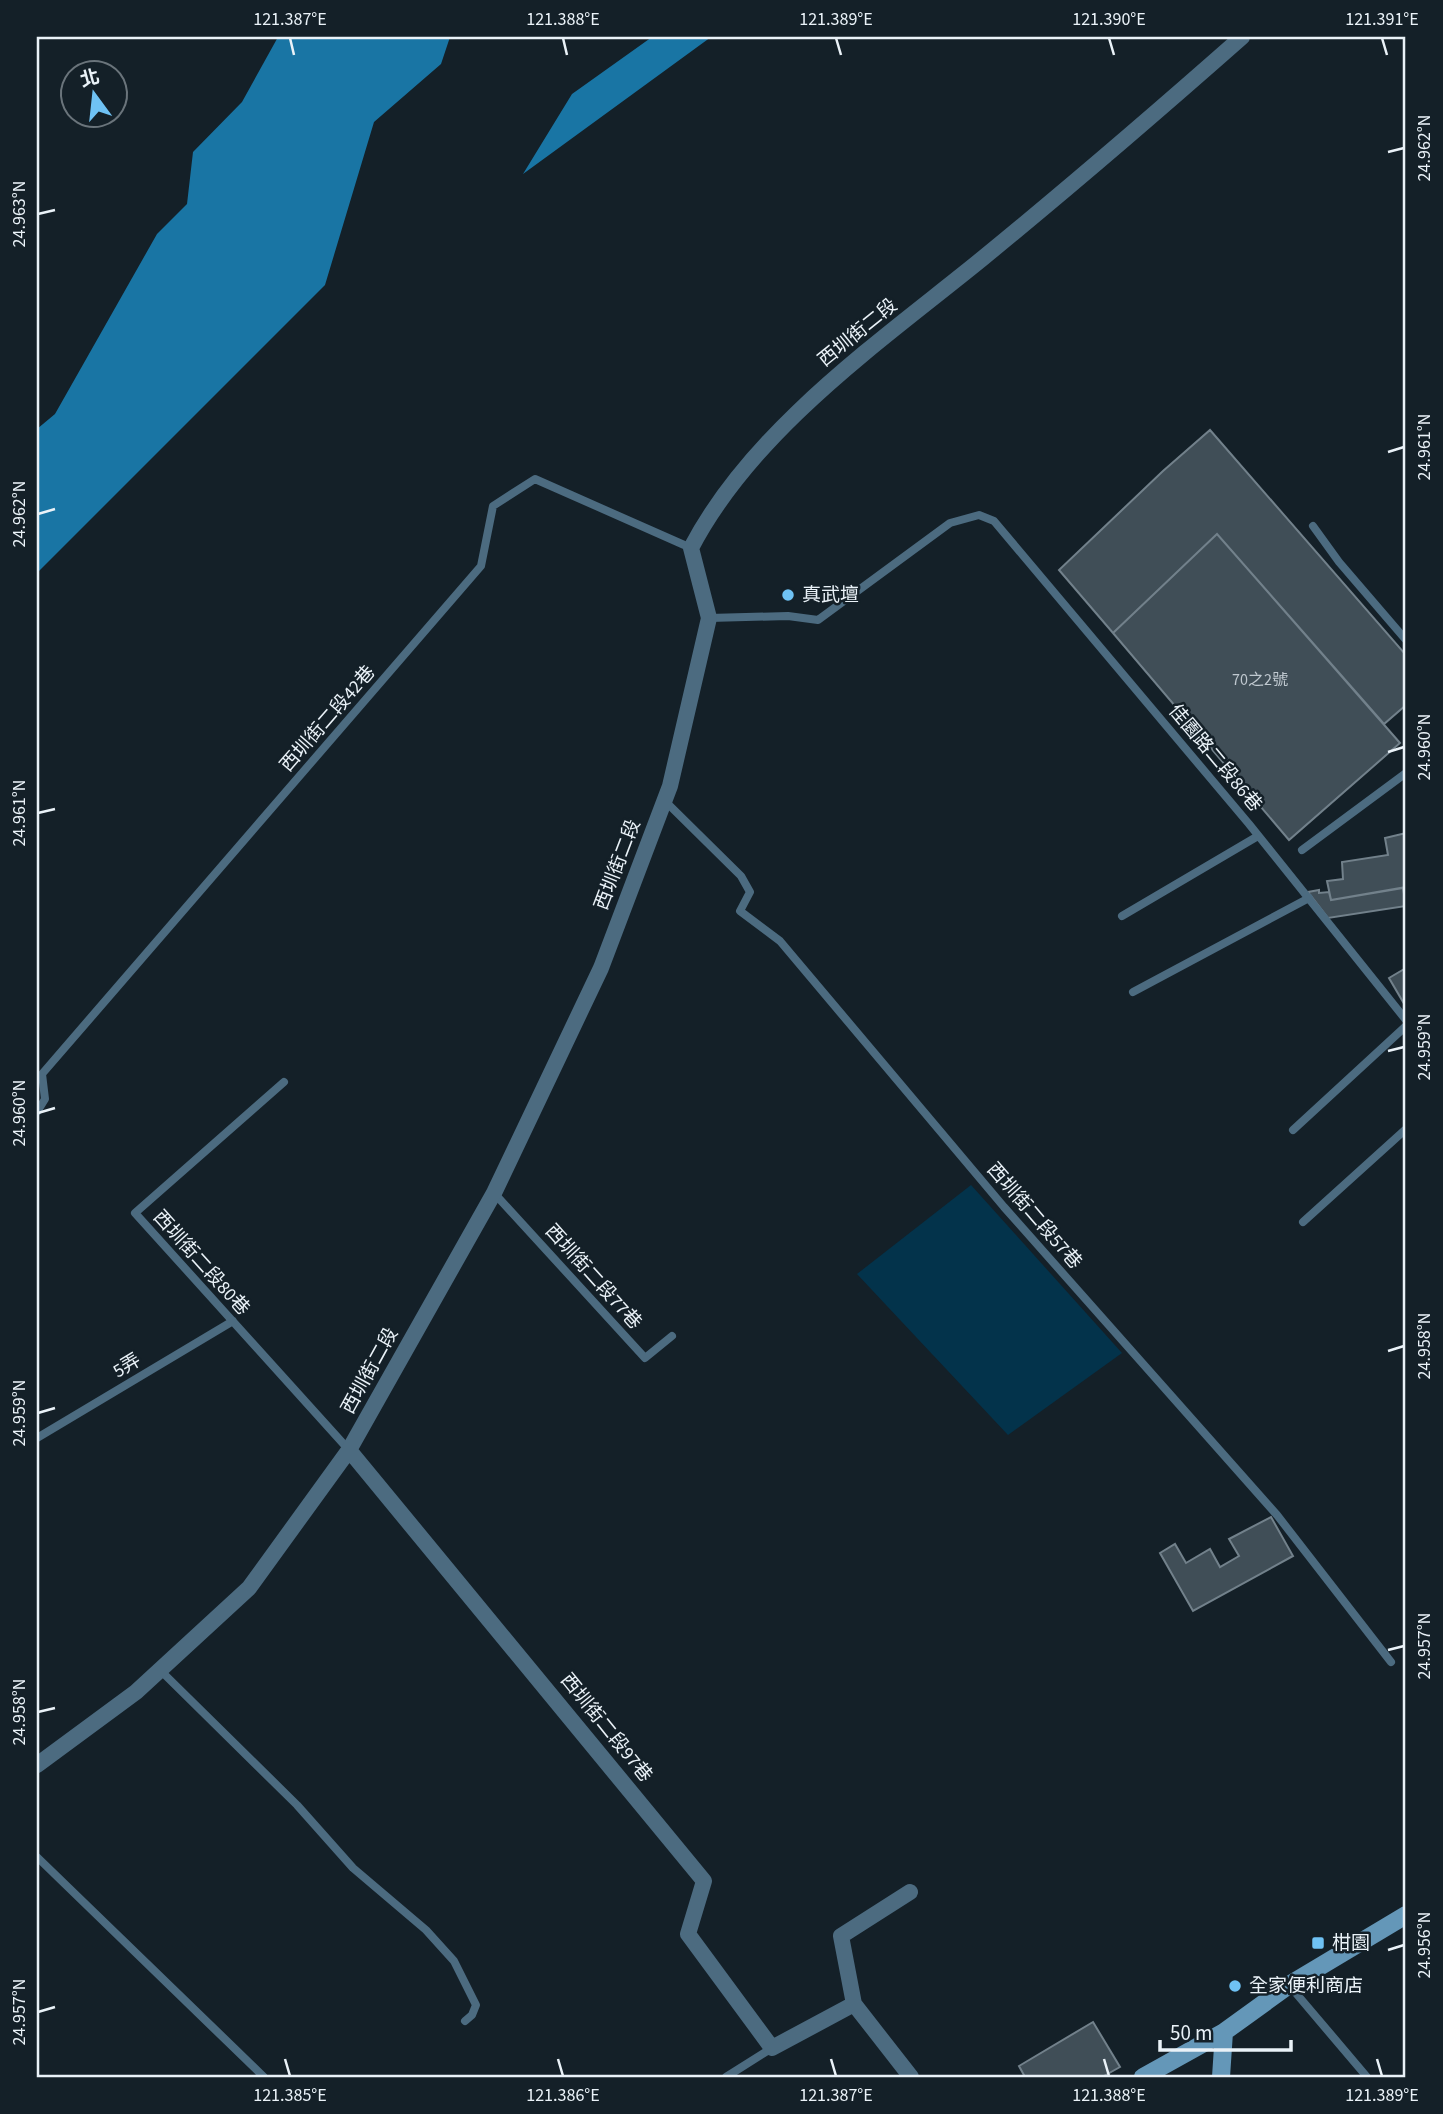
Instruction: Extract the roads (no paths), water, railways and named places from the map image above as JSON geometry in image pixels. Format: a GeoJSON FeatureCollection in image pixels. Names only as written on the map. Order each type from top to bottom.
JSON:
{"type":"FeatureCollection","features":[{"type":"Feature","properties":{"kind":"street","name":"西圳街二段"},"geometry":{"type":"LineString","coordinates":[[37,1765],[136,1692],[249,1588],[349,1450],[494,1193],[601,968],[670,786],[709,618],[691,548],[707,516],[775,434],[821,391],[1083,176],[1242,37]]}},
{"type":"Feature","properties":{"kind":"street","name":"西圳街二段97巷"},"geometry":{"type":"LineString","coordinates":[[349,1450],[704,1881],[688,1934],[772,2048]]}},
{"type":"Feature","properties":{"kind":"street"},"geometry":{"type":"LineString","coordinates":[[910,1892],[841,1936],[854,2004],[911,2077]]}},
{"type":"Feature","properties":{"kind":"street"},"geometry":{"type":"LineString","coordinates":[[1143,2077],[1224,2032],[1289,1985],[1406,1915]]}},
{"type":"Feature","properties":{"kind":"street"},"geometry":{"type":"LineString","coordinates":[[772,2048],[854,2004]]}},
{"type":"Feature","properties":{"kind":"street"},"geometry":{"type":"LineString","coordinates":[[1221,2077],[1224,2032]]}},
{"type":"Feature","properties":{"kind":"lane","name":"西圳街二段42巷"},"geometry":{"type":"LineString","coordinates":[[37,1112],[45,1099],[43,1074],[481,566],[493,506],[535,479],[691,548]]}},
{"type":"Feature","properties":{"kind":"lane","name":"佳園路二段86巷"},"geometry":{"type":"LineString","coordinates":[[709,618],[788,616],[818,620],[950,523],[979,515],[994,521],[1258,836],[1406,1020]]}},
{"type":"Feature","properties":{"kind":"lane"},"geometry":{"type":"LineString","coordinates":[[1312,526],[1406,640]]}},
{"type":"Feature","properties":{"kind":"lane"},"geometry":{"type":"LineString","coordinates":[[1302,850],[1406,773]]}},
{"type":"Feature","properties":{"kind":"lane","name":"西圳街二段57巷"},"geometry":{"type":"LineString","coordinates":[[665,801],[740,876],[750,892],[740,911],[780,941],[1004,1207],[1277,1515],[1391,1662]]}},
{"type":"Feature","properties":{"kind":"lane"},"geometry":{"type":"LineString","coordinates":[[1122,916],[1258,836]]}},
{"type":"Feature","properties":{"kind":"lane"},"geometry":{"type":"LineString","coordinates":[[1133,992],[1309,898]]}},
{"type":"Feature","properties":{"kind":"lane"},"geometry":{"type":"LineString","coordinates":[[1293,1130],[1406,1026]]}},
{"type":"Feature","properties":{"kind":"lane","name":"西圳街二段80巷"},"geometry":{"type":"LineString","coordinates":[[284,1082],[135,1213],[349,1450]]}},
{"type":"Feature","properties":{"kind":"lane"},"geometry":{"type":"LineString","coordinates":[[1303,1222],[1406,1129]]}},
{"type":"Feature","properties":{"kind":"lane","name":"西圳街二段77巷"},"geometry":{"type":"LineString","coordinates":[[494,1193],[645,1358],[672,1336]]}},
{"type":"Feature","properties":{"kind":"lane","name":"5弄"},"geometry":{"type":"LineString","coordinates":[[37,1438],[233,1321]]}},
{"type":"Feature","properties":{"kind":"lane"},"geometry":{"type":"LineString","coordinates":[[160,1670],[297,1805],[353,1868],[426,1930],[454,1961],[476,2005],[472,2015],[465,2021]]}},
{"type":"Feature","properties":{"kind":"lane"},"geometry":{"type":"LineString","coordinates":[[37,1857],[264,2077]]}},
{"type":"Feature","properties":{"kind":"lane"},"geometry":{"type":"LineString","coordinates":[[1289,1985],[1367,2077]]}},
{"type":"Feature","properties":{"kind":"lane"},"geometry":{"type":"LineString","coordinates":[[726,2077],[772,2048]]}},
{"type":"Feature","properties":{"kind":"water"},"geometry":{"type":"Polygon","coordinates":[[[278,37],[450,37],[441,64],[374,122],[325,285],[37,573],[37,429],[55,414],[157,234],[187,204],[193,152],[242,102],[278,37]]]}},
{"type":"Feature","properties":{"kind":"water"},"geometry":{"type":"Polygon","coordinates":[[[652,37],[711,37],[523,174],[572,94],[652,37]]]}},
{"type":"Feature","properties":{"kind":"place","name":"真武壇"},"geometry":{"type":"Point","coordinates":[788,595]}},
{"type":"Feature","properties":{"kind":"place","name":"柑園"},"geometry":{"type":"Point","coordinates":[1318,1943]}},
{"type":"Feature","properties":{"kind":"place","name":"全家便利商店"},"geometry":{"type":"Point","coordinates":[1235,1986]}}]}
